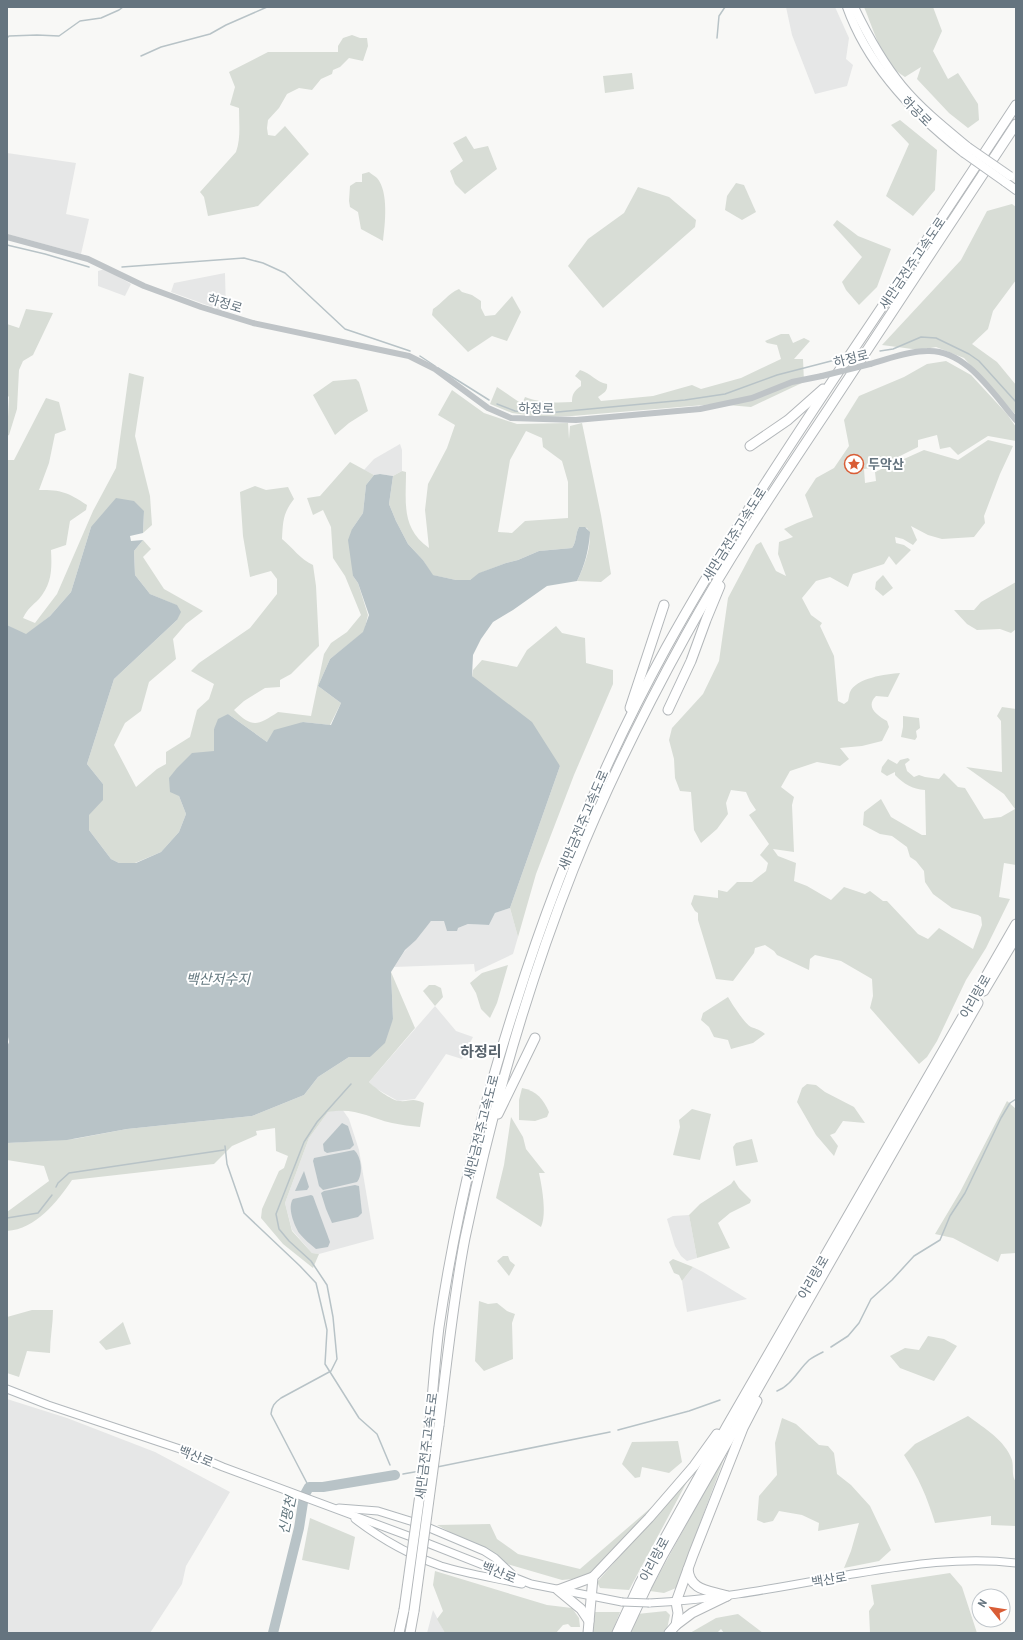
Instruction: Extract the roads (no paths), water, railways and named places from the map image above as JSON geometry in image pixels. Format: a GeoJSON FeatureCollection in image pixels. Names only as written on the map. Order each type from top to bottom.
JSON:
{"type":"FeatureCollection","features":[{"type":"Feature","properties":{"kind":"highway","name":"새만금전주고속도로"},"geometry":{"type":"LineString","coordinates":[[399,1633],[404,1610],[430,1422],[439,1328],[458,1220],[485,1103],[550,900],[584,814],[665,649],[720,554],[801,428],[1016,105]]}},
{"type":"Feature","properties":{"kind":"highway","name":"새만금전주고속도로"},"geometry":{"type":"LineString","coordinates":[[410,1633],[440,1425],[451,1330],[465,1240],[489,1135],[517,1031],[542,955],[589,833],[627,750],[708,597],[745,536],[1016,124]]}},
{"type":"Feature","properties":{"kind":"highway"},"geometry":{"type":"LineString","coordinates":[[750,446],[788,420],[836,377]]}},
{"type":"Feature","properties":{"kind":"highway"},"geometry":{"type":"LineString","coordinates":[[668,710],[691,661],[716,595],[745,536]]}},
{"type":"Feature","properties":{"kind":"highway"},"geometry":{"type":"LineString","coordinates":[[620,738],[664,605]]}},
{"type":"Feature","properties":{"kind":"highway","name":"아리랑로"},"geometry":{"type":"LineString","coordinates":[[617,1633],[640,1583],[727,1426],[1016,924]]}},
{"type":"Feature","properties":{"kind":"highway","name":"아리랑로"},"geometry":{"type":"LineString","coordinates":[[625,1633],[646,1586],[663,1555],[1016,937]]}},
{"type":"Feature","properties":{"kind":"highway"},"geometry":{"type":"LineString","coordinates":[[489,1135],[508,1092],[535,1038]]}},
{"type":"Feature","properties":{"kind":"highway"},"geometry":{"type":"LineString","coordinates":[[676,1625],[678,1613],[676,1602],[688,1568],[743,1428],[766,1381],[766,1373]]}},
{"type":"Feature","properties":{"kind":"highway"},"geometry":{"type":"LineString","coordinates":[[558,1590],[593,1577],[650,1518],[694,1466],[720,1429],[727,1426]]}},
{"type":"Feature","properties":{"kind":"highway"},"geometry":{"type":"LineString","coordinates":[[688,1568],[689,1578],[696,1587],[727,1596]]}},
{"type":"Feature","properties":{"kind":"highway"},"geometry":{"type":"LineString","coordinates":[[588,1633],[593,1577]]}},
{"type":"Feature","properties":{"kind":"highway"},"geometry":{"type":"LineString","coordinates":[[558,1590],[581,1609],[589,1621]]}},
{"type":"Feature","properties":{"kind":"highway"},"geometry":{"type":"LineString","coordinates":[[669,1633],[676,1625],[692,1614],[727,1596]]}},
{"type":"Feature","properties":{"kind":"main road","name":"하공로"},"geometry":{"type":"LineString","coordinates":[[847,7],[851,19],[865,45],[887,77],[907,102],[943,137],[966,150],[1010,180],[1016,190]]}},
{"type":"Feature","properties":{"kind":"main road","name":"하공로"},"geometry":{"type":"LineString","coordinates":[[854,7],[883,60],[903,87],[966,150]]}},
{"type":"Feature","properties":{"kind":"main road","name":"백산로"},"geometry":{"type":"LineString","coordinates":[[7,1389],[72,1413],[180,1449],[223,1467],[298,1494],[531,1584],[591,1597],[622,1602],[676,1602],[727,1596],[908,1565],[966,1560],[1016,1563]]}},
{"type":"Feature","properties":{"kind":"main road"},"geometry":{"type":"LineString","coordinates":[[332,1507],[378,1511],[420,1524],[484,1551],[495,1558],[517,1579]]}},
{"type":"Feature","properties":{"kind":"main road"},"geometry":{"type":"LineString","coordinates":[[348,1514],[385,1540],[440,1566],[523,1585],[531,1584]]}},
{"type":"Feature","properties":{"kind":"street","name":"하정로"},"geometry":{"type":"LineString","coordinates":[[7,237],[88,259],[144,286],[201,308],[253,323],[409,356],[434,369],[488,408],[511,418],[576,420],[700,409],[752,398],[792,382],[926,350],[939,351],[964,362],[1016,420]]}},
{"type":"Feature","properties":{"kind":"water","name":"백산저수지"},"geometry":{"type":"Polygon","coordinates":[[[380,474],[393,476],[389,504],[408,544],[423,560],[433,575],[456,580],[470,580],[479,573],[518,560],[539,551],[572,548],[575,543],[579,527],[585,527],[590,532],[586,557],[577,581],[547,586],[493,622],[481,639],[473,655],[472,676],[532,722],[560,766],[510,908],[495,913],[489,925],[468,924],[458,928],[457,931],[447,931],[444,921],[431,921],[416,940],[405,950],[391,972],[393,1019],[385,1043],[370,1057],[349,1057],[318,1077],[304,1095],[252,1116],[127,1129],[67,1140],[7,1143],[7,1047],[9,1042],[7,1032],[7,625],[26,634],[50,616],[71,592],[91,527],[116,498],[134,501],[144,511],[143,533],[130,536],[131,541],[143,540],[134,551],[135,575],[150,594],[177,605],[181,612],[177,620],[114,679],[87,764],[103,784],[103,800],[89,815],[89,830],[111,859],[119,863],[136,863],[161,852],[179,832],[186,814],[179,796],[170,792],[169,778],[192,753],[214,751],[214,729],[218,719],[228,714],[267,742],[274,730],[303,722],[331,725],[341,703],[318,686],[330,659],[363,632],[369,615],[358,583],[353,576],[348,540],[352,529],[363,513],[366,485],[374,475],[380,474]]]}},
{"type":"Feature","properties":{"kind":"water"},"geometry":{"type":"Polygon","coordinates":[[[342,1123],[348,1126],[354,1145],[350,1149],[327,1153],[324,1151],[323,1144],[342,1123]]]}},
{"type":"Feature","properties":{"kind":"water"},"geometry":{"type":"Polygon","coordinates":[[[354,1150],[359,1157],[361,1166],[359,1179],[357,1182],[323,1190],[319,1186],[313,1161],[314,1158],[354,1150]]]}},
{"type":"Feature","properties":{"kind":"water"},"geometry":{"type":"Polygon","coordinates":[[[304,1171],[309,1187],[307,1190],[295,1191],[304,1171]]]}},
{"type":"Feature","properties":{"kind":"water"},"geometry":{"type":"Polygon","coordinates":[[[355,1185],[359,1186],[362,1213],[358,1217],[332,1223],[321,1193],[324,1191],[355,1185]]]}},
{"type":"Feature","properties":{"kind":"water"},"geometry":{"type":"Polygon","coordinates":[[[311,1195],[313,1196],[330,1242],[328,1247],[316,1249],[299,1233],[293,1221],[291,1202],[293,1199],[311,1195]]]}},
{"type":"Feature","properties":{"kind":"waterway"},"geometry":{"type":"LineString","coordinates":[[7,38],[9,36],[59,36],[80,21],[101,18],[123,7]]}},
{"type":"Feature","properties":{"kind":"waterway"},"geometry":{"type":"LineString","coordinates":[[141,56],[161,47],[210,34],[226,25],[267,7]]}},
{"type":"Feature","properties":{"kind":"waterway"},"geometry":{"type":"LineString","coordinates":[[717,38],[719,16],[725,7]]}},
{"type":"Feature","properties":{"kind":"waterway"},"geometry":{"type":"LineString","coordinates":[[7,245],[89,267]]}},
{"type":"Feature","properties":{"kind":"waterway"},"geometry":{"type":"LineString","coordinates":[[122,267],[244,258],[263,263],[285,273],[345,329],[410,351]]}},
{"type":"Feature","properties":{"kind":"waterway"},"geometry":{"type":"LineString","coordinates":[[880,351],[893,349],[921,337],[936,338],[969,354],[979,361],[1016,402]]}},
{"type":"Feature","properties":{"kind":"waterway"},"geometry":{"type":"LineString","coordinates":[[420,356],[435,366]]}},
{"type":"Feature","properties":{"kind":"waterway"},"geometry":{"type":"LineString","coordinates":[[497,404],[515,411],[547,413],[685,400],[725,394],[777,375],[835,360]]}},
{"type":"Feature","properties":{"kind":"waterway"},"geometry":{"type":"LineString","coordinates":[[438,368],[489,400]]}},
{"type":"Feature","properties":{"kind":"waterway"},"geometry":{"type":"LineString","coordinates":[[309,1487],[271,1414],[274,1405],[281,1398],[331,1371],[337,1359],[333,1317],[327,1285],[311,1261],[289,1241],[279,1229],[276,1214],[304,1142],[317,1122],[351,1084]]}},
{"type":"Feature","properties":{"kind":"waterway"},"geometry":{"type":"LineString","coordinates":[[831,1347],[848,1336],[859,1323],[871,1299],[892,1280],[914,1256],[940,1240],[950,1216],[965,1193],[1001,1118],[1010,1103],[1016,1099]]}},
{"type":"Feature","properties":{"kind":"waterway"},"geometry":{"type":"LineString","coordinates":[[225,1146],[227,1164],[244,1213],[316,1283],[327,1330],[325,1364],[359,1418],[377,1434],[390,1465]]}},
{"type":"Feature","properties":{"kind":"waterway"},"geometry":{"type":"LineString","coordinates":[[56,1187],[58,1183],[69,1173],[224,1150]]}},
{"type":"Feature","properties":{"kind":"waterway"},"geometry":{"type":"LineString","coordinates":[[7,1218],[38,1213],[52,1195]]}},
{"type":"Feature","properties":{"kind":"waterway"},"geometry":{"type":"LineString","coordinates":[[777,1391],[782,1389],[791,1381],[809,1360],[823,1352]]}},
{"type":"Feature","properties":{"kind":"waterway"},"geometry":{"type":"LineString","coordinates":[[618,1430],[689,1411],[720,1400]]}},
{"type":"Feature","properties":{"kind":"waterway"},"geometry":{"type":"LineString","coordinates":[[437,1467],[610,1432]]}},
{"type":"Feature","properties":{"kind":"waterway"},"geometry":{"type":"LineString","coordinates":[[403,1474],[420,1471]]}},
{"type":"Feature","properties":{"kind":"waterway","name":"신평천"},"geometry":{"type":"LineString","coordinates":[[273,1633],[299,1528],[304,1496],[309,1487],[323,1487],[395,1475]]}},
{"type":"Feature","properties":{"kind":"place","name":"두악산"},"geometry":{"type":"Point","coordinates":[854,464]}},
{"type":"Feature","properties":{"kind":"district","name":"하정리"},"geometry":{"type":"Point","coordinates":[481,1052]}}]}
